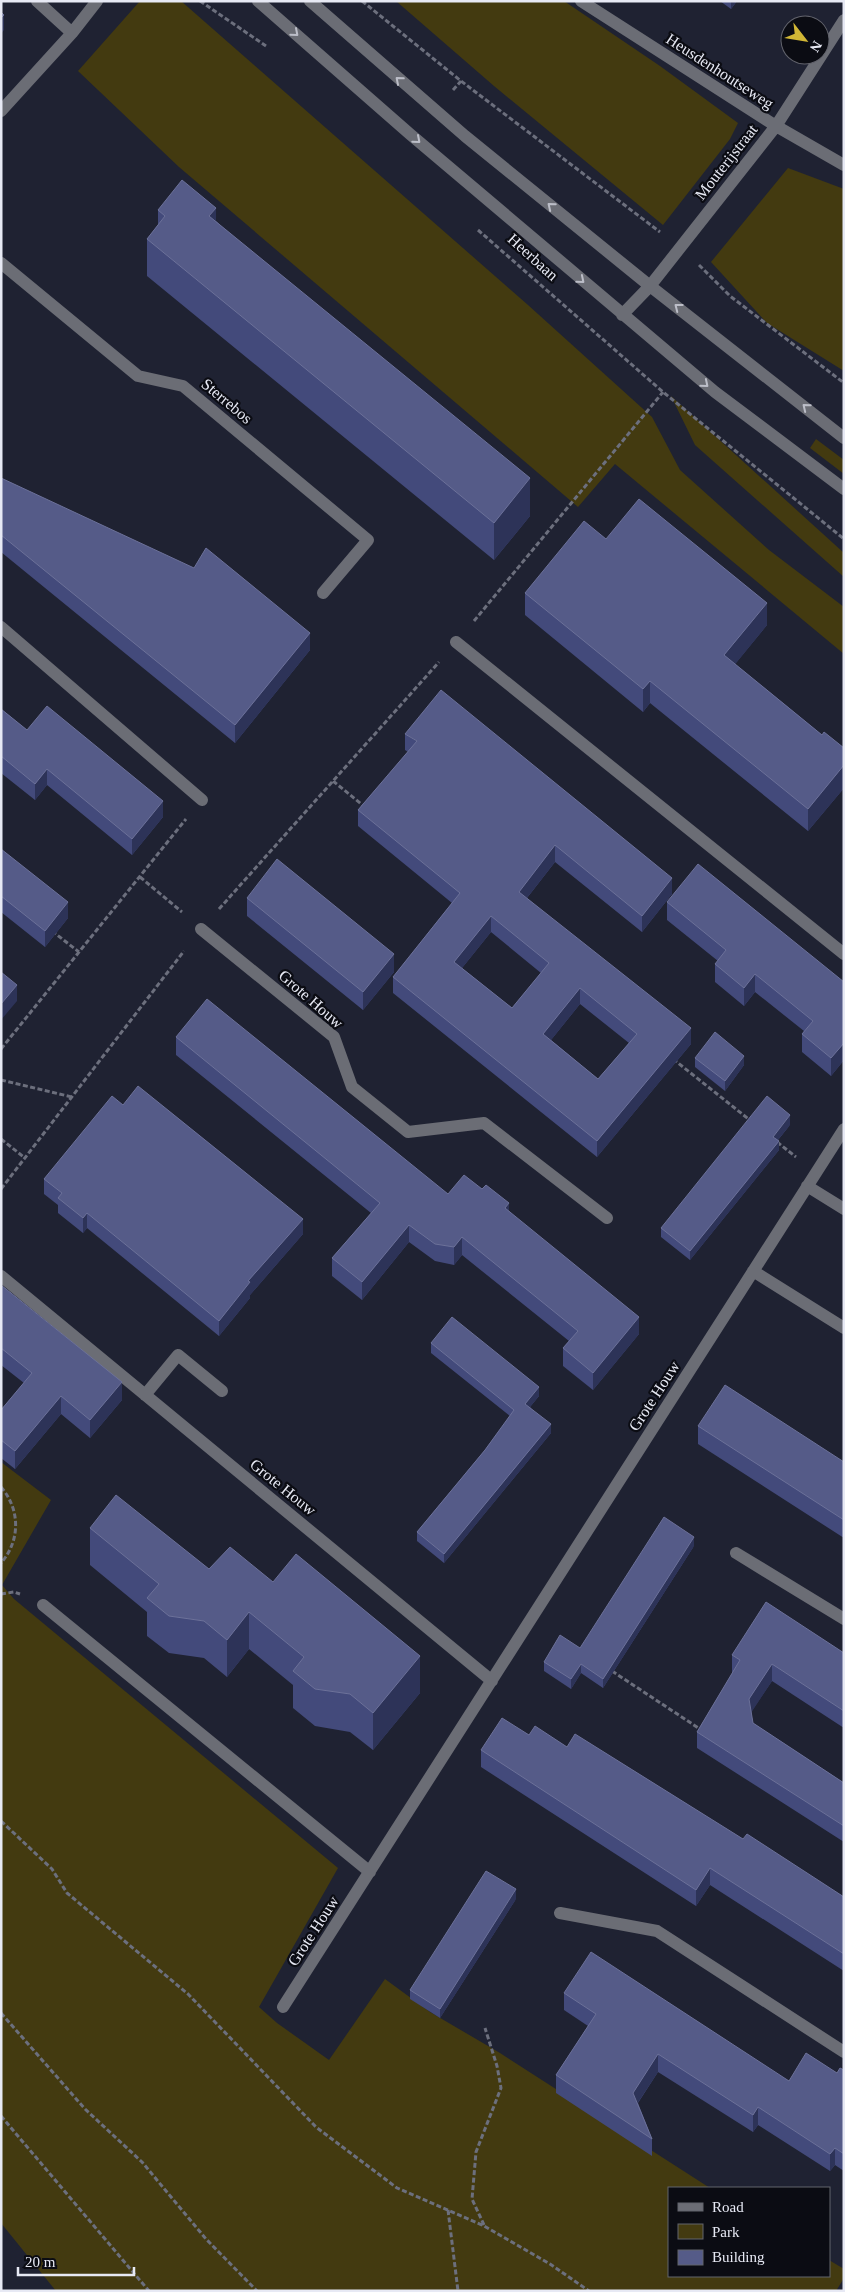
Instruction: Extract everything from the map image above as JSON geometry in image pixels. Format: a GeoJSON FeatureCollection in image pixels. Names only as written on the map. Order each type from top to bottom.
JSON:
{"type":"FeatureCollection","features":[{"type":"Feature","properties":{"kind":"street"},"geometry":{"type":"LineString","coordinates":[[37,1],[72,33]]}},
{"type":"Feature","properties":{"kind":"street"},"geometry":{"type":"LineString","coordinates":[[1,111],[72,33],[97,1]]}},
{"type":"Feature","properties":{"kind":"street","name":"Heerbaan"},"geometry":{"type":"LineString","coordinates":[[258,1],[622,315],[715,392],[844,489]]}},
{"type":"Feature","properties":{"kind":"street"},"geometry":{"type":"LineString","coordinates":[[310,1],[434,110],[650,286],[844,438]]}},
{"type":"Feature","properties":{"kind":"street","name":"Heusdenhoutseweg"},"geometry":{"type":"LineString","coordinates":[[581,1],[776,126],[844,165]]}},
{"type":"Feature","properties":{"kind":"street","name":"Mouterijstraat"},"geometry":{"type":"LineString","coordinates":[[622,315],[650,286],[776,126],[844,20]]}},
{"type":"Feature","properties":{"kind":"street","name":"Sterrebos"},"geometry":{"type":"LineString","coordinates":[[1,263],[138,376],[183,386],[368,540],[323,592]]}},
{"type":"Feature","properties":{"kind":"street"},"geometry":{"type":"LineString","coordinates":[[1,627],[202,800]]}},
{"type":"Feature","properties":{"kind":"street"},"geometry":{"type":"LineString","coordinates":[[456,642],[844,954]]}},
{"type":"Feature","properties":{"kind":"street","name":"Grote Houw"},"geometry":{"type":"LineString","coordinates":[[201,929],[334,1037],[352,1087],[408,1132],[484,1123],[607,1218]]}},
{"type":"Feature","properties":{"kind":"street","name":"Grote Houw"},"geometry":{"type":"LineString","coordinates":[[284,2007],[844,1129]]}},
{"type":"Feature","properties":{"kind":"street"},"geometry":{"type":"LineString","coordinates":[[807,1186],[844,1209]]}},
{"type":"Feature","properties":{"kind":"street"},"geometry":{"type":"LineString","coordinates":[[753,1271],[844,1328]]}},
{"type":"Feature","properties":{"kind":"street","name":"Grote Houw"},"geometry":{"type":"LineString","coordinates":[[1,1276],[492,1681]]}},
{"type":"Feature","properties":{"kind":"street"},"geometry":{"type":"LineString","coordinates":[[145,1395],[178,1355],[222,1391]]}},
{"type":"Feature","properties":{"kind":"street"},"geometry":{"type":"LineString","coordinates":[[736,1553],[844,1619]]}},
{"type":"Feature","properties":{"kind":"street"},"geometry":{"type":"LineString","coordinates":[[43,1605],[370,1872]]}},
{"type":"Feature","properties":{"kind":"street"},"geometry":{"type":"LineString","coordinates":[[560,1913],[657,1931],[844,2052]]}},
{"type":"Feature","properties":{"kind":"path"},"geometry":{"type":"LineString","coordinates":[[200,1],[269,48]]}},
{"type":"Feature","properties":{"kind":"path"},"geometry":{"type":"LineString","coordinates":[[362,1],[461,81],[681,247],[730,296],[844,383]]}},
{"type":"Feature","properties":{"kind":"path","name":"Heerbaan"},"geometry":{"type":"LineString","coordinates":[[475,227],[663,392],[844,539]]}},
{"type":"Feature","properties":{"kind":"path"},"geometry":{"type":"LineString","coordinates":[[1,1189],[201,929],[456,642],[663,392]]}},
{"type":"Feature","properties":{"kind":"path"},"geometry":{"type":"LineString","coordinates":[[334,781],[372,812]]}},
{"type":"Feature","properties":{"kind":"path"},"geometry":{"type":"LineString","coordinates":[[1,1049],[202,800]]}},
{"type":"Feature","properties":{"kind":"path"},"geometry":{"type":"LineString","coordinates":[[140,877],[201,929]]}},
{"type":"Feature","properties":{"kind":"path"},"geometry":{"type":"LineString","coordinates":[[51,930],[79,952]]}},
{"type":"Feature","properties":{"kind":"path"},"geometry":{"type":"LineString","coordinates":[[670,1057],[755,1124]]}},
{"type":"Feature","properties":{"kind":"path"},"geometry":{"type":"LineString","coordinates":[[1,1080],[72,1097]]}},
{"type":"Feature","properties":{"kind":"path"},"geometry":{"type":"LineString","coordinates":[[770,1136],[816,1172]]}},
{"type":"Feature","properties":{"kind":"path"},"geometry":{"type":"LineString","coordinates":[[1,1139],[25,1158]]}},
{"type":"Feature","properties":{"kind":"path"},"geometry":{"type":"LineString","coordinates":[[1,1487],[11,1498],[17,1524],[13,1543],[1,1563]]}},
{"type":"Feature","properties":{"kind":"path"},"geometry":{"type":"LineString","coordinates":[[604,1666],[710,1736]]}},
{"type":"Feature","properties":{"kind":"path"},"geometry":{"type":"LineString","coordinates":[[1,1821],[52,1869],[67,1893],[188,1994],[316,2126],[397,2188],[484,2226],[550,2264],[589,2291]]}},
{"type":"Feature","properties":{"kind":"path"},"geometry":{"type":"LineString","coordinates":[[1,2013],[85,2109],[142,2162],[206,2239],[257,2291]]}},
{"type":"Feature","properties":{"kind":"path"},"geometry":{"type":"LineString","coordinates":[[484,2226],[472,2199],[476,2152],[500,2088],[497,2066],[485,2028]]}},
{"type":"Feature","properties":{"kind":"path"},"geometry":{"type":"LineString","coordinates":[[1,2116],[149,2291]]}},
{"type":"Feature","properties":{"kind":"path"},"geometry":{"type":"LineString","coordinates":[[448,2210],[458,2291]]}},
{"type":"Feature","properties":{"kind":"green space"},"geometry":{"type":"Polygon","coordinates":[[[140,1],[181,1],[528,305],[652,417],[680,470],[769,550],[844,607],[844,654],[615,464],[578,507],[179,167],[78,71],[140,1]]]}},
{"type":"Feature","properties":{"kind":"green space"},"geometry":{"type":"Polygon","coordinates":[[[396,1],[564,1],[660,66],[738,123],[730,139],[663,225],[494,86],[396,1]]]}},
{"type":"Feature","properties":{"kind":"green space"},"geometry":{"type":"Polygon","coordinates":[[[788,168],[844,189],[844,371],[767,323],[711,262],[788,168]]]}},
{"type":"Feature","properties":{"kind":"green space"},"geometry":{"type":"Polygon","coordinates":[[[671,396],[844,553],[844,577],[695,445],[671,396]]]}},
{"type":"Feature","properties":{"kind":"green space"},"geometry":{"type":"Polygon","coordinates":[[[816,439],[844,460],[844,474],[810,448],[816,439]]]}},
{"type":"Feature","properties":{"kind":"green space"},"geometry":{"type":"Polygon","coordinates":[[[1,1462],[51,1500],[2,1585],[14,1599],[338,1868],[259,2007],[277,2023],[329,2060],[385,1979],[430,2012],[500,2053],[708,2187],[668,2187],[668,2277],[830,2277],[830,2261],[844,2269],[844,2278],[836,2291],[56,2291],[1,2223],[1,1462]]]}},
{"type":"Feature","properties":{"kind":"building"},"geometry":{"type":"Polygon","coordinates":[[[182,180],[216,208],[209,216],[530,478],[494,523],[147,239],[165,216],[158,210],[182,180]]]}},
{"type":"Feature","properties":{"kind":"building"},"geometry":{"type":"Polygon","coordinates":[[[1,478],[194,568],[206,548],[310,633],[235,725],[1,535],[1,478]]]}},
{"type":"Feature","properties":{"kind":"building"},"geometry":{"type":"Polygon","coordinates":[[[639,499],[767,603],[724,655],[822,735],[824,732],[844,748],[844,765],[808,809],[650,681],[643,689],[525,593],[584,521],[606,539],[639,499]]]}},
{"type":"Feature","properties":{"kind":"building"},"geometry":{"type":"Polygon","coordinates":[[[441,690],[672,878],[642,916],[555,845],[519,892],[691,1028],[597,1141],[393,977],[460,893],[358,810],[417,741],[405,734],[441,690]],[[491,916],[454,962],[512,1008],[549,963],[491,916]],[[580,988],[543,1034],[598,1079],[637,1034],[580,988]]]}},
{"type":"Feature","properties":{"kind":"building"},"geometry":{"type":"Polygon","coordinates":[[[47,706],[163,801],[132,839],[47,769],[35,784],[1,756],[1,709],[27,730],[47,706]]]}},
{"type":"Feature","properties":{"kind":"building"},"geometry":{"type":"Polygon","coordinates":[[[1,849],[68,902],[45,931],[1,896],[1,849]]]}},
{"type":"Feature","properties":{"kind":"building"},"geometry":{"type":"Polygon","coordinates":[[[277,859],[394,954],[363,992],[247,898],[277,859]]]}},
{"type":"Feature","properties":{"kind":"building"},"geometry":{"type":"Polygon","coordinates":[[[698,864],[844,982],[844,1043],[831,1058],[802,1034],[813,1021],[755,974],[744,988],[715,964],[726,950],[667,902],[698,864]]]}},
{"type":"Feature","properties":{"kind":"building"},"geometry":{"type":"Polygon","coordinates":[[[1,972],[17,985],[1,1004],[1,972]]]}},
{"type":"Feature","properties":{"kind":"building"},"geometry":{"type":"Polygon","coordinates":[[[207,999],[448,1194],[464,1175],[482,1189],[486,1185],[509,1203],[505,1208],[639,1317],[593,1373],[563,1348],[578,1331],[462,1237],[454,1247],[435,1244],[409,1225],[362,1282],[332,1258],[380,1203],[176,1037],[207,999]]]}},
{"type":"Feature","properties":{"kind":"building"},"geometry":{"type":"Polygon","coordinates":[[[715,1032],[744,1056],[725,1081],[695,1058],[715,1032]]]}},
{"type":"Feature","properties":{"kind":"building"},"geometry":{"type":"Polygon","coordinates":[[[138,1086],[303,1219],[248,1281],[250,1282],[219,1321],[87,1213],[83,1218],[58,1198],[62,1193],[44,1179],[112,1096],[123,1105],[138,1086]]]}},
{"type":"Feature","properties":{"kind":"building"},"geometry":{"type":"Polygon","coordinates":[[[767,1096],[790,1115],[773,1137],[779,1141],[690,1251],[661,1228],[767,1096]]]}},
{"type":"Feature","properties":{"kind":"building"},"geometry":{"type":"Polygon","coordinates":[[[1,1285],[122,1382],[90,1420],[61,1396],[15,1451],[1,1440],[1,1410],[32,1373],[1,1348],[1,1285]]]}},
{"type":"Feature","properties":{"kind":"building"},"geometry":{"type":"Polygon","coordinates":[[[452,1317],[539,1387],[525,1404],[551,1424],[444,1554],[417,1532],[485,1450],[514,1410],[431,1343],[452,1317]]]}},
{"type":"Feature","properties":{"kind":"building"},"geometry":{"type":"Polygon","coordinates":[[[725,1385],[844,1462],[844,1520],[698,1426],[725,1385]]]}},
{"type":"Feature","properties":{"kind":"building"},"geometry":{"type":"Polygon","coordinates":[[[116,1495],[209,1569],[230,1547],[273,1582],[296,1554],[420,1656],[373,1713],[350,1694],[315,1689],[293,1671],[304,1657],[249,1612],[227,1640],[204,1621],[169,1616],[147,1598],[159,1584],[90,1528],[116,1495]]]}},
{"type":"Feature","properties":{"kind":"building"},"geometry":{"type":"Polygon","coordinates":[[[664,1517],[694,1537],[603,1679],[581,1664],[571,1679],[544,1662],[560,1635],[580,1648],[664,1517]]]}},
{"type":"Feature","properties":{"kind":"building"},"geometry":{"type":"Polygon","coordinates":[[[766,1602],[844,1653],[844,1711],[772,1664],[749,1699],[753,1723],[844,1783],[844,1826],[697,1732],[740,1660],[732,1655],[766,1602]]]}},
{"type":"Feature","properties":{"kind":"building"},"geometry":{"type":"Polygon","coordinates":[[[502,1718],[529,1735],[535,1726],[567,1747],[575,1734],[743,1839],[747,1834],[844,1897],[844,1954],[710,1868],[696,1890],[481,1750],[502,1718]]]}},
{"type":"Feature","properties":{"kind":"building"},"geometry":{"type":"Polygon","coordinates":[[[486,1871],[516,1889],[440,2009],[410,1990],[486,1871]]]}},
{"type":"Feature","properties":{"kind":"building"},"geometry":{"type":"Polygon","coordinates":[[[591,1952],[789,2081],[806,2053],[837,2073],[840,2068],[844,2070],[844,2154],[835,2148],[830,2154],[758,2107],[753,2115],[658,2054],[633,2093],[652,2139],[556,2075],[596,2014],[564,1993],[591,1952]]]}}]}
